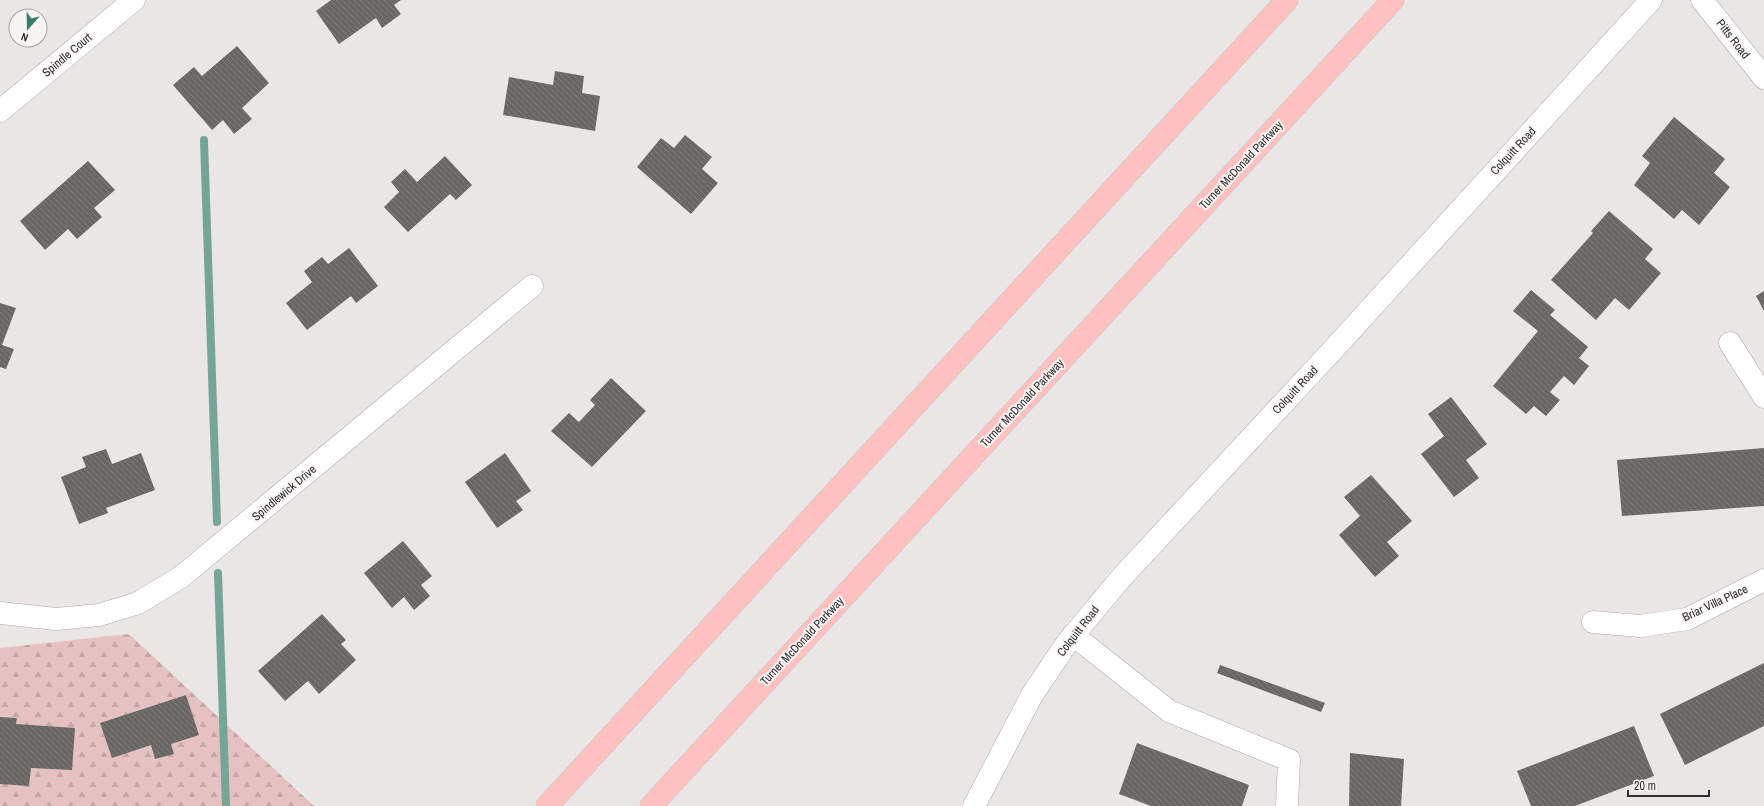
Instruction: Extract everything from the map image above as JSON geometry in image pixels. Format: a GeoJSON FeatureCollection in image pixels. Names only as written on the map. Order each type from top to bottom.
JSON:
{"type":"FeatureCollection","features":[{"type":"Feature","properties":{"kind":"highway"},"geometry":{"type":"LineString","coordinates":[[547,806],[1287,0]]}},
{"type":"Feature","properties":{"kind":"highway","name":"Turner McDonald Parkway"},"geometry":{"type":"LineString","coordinates":[[651,806],[1393,0]]}},
{"type":"Feature","properties":{"kind":"street","name":"Spindle Court"},"geometry":{"type":"LineString","coordinates":[[0,111],[134,0]]}},
{"type":"Feature","properties":{"kind":"street","name":"Colquitt Road"},"geometry":{"type":"LineString","coordinates":[[974,806],[1032,695],[1073,635],[1122,577],[1651,0]]}},
{"type":"Feature","properties":{"kind":"street","name":"Pitts Road"},"geometry":{"type":"LineString","coordinates":[[1702,0],[1764,78]]}},
{"type":"Feature","properties":{"kind":"street","name":"Spindlewick Drive"},"geometry":{"type":"LineString","coordinates":[[0,613],[56,618],[99,615],[138,603],[181,577],[532,286]]}},
{"type":"Feature","properties":{"kind":"street"},"geometry":{"type":"LineString","coordinates":[[1730,343],[1764,397]]}},
{"type":"Feature","properties":{"kind":"street","name":"Briar Villa Place"},"geometry":{"type":"LineString","coordinates":[[1593,622],[1640,626],[1687,619],[1764,580]]}},
{"type":"Feature","properties":{"kind":"street"},"geometry":{"type":"LineString","coordinates":[[1073,635],[1170,711],[1289,760],[1288,806]]}},
{"type":"Feature","properties":{"kind":"green space"},"geometry":{"type":"Polygon","coordinates":[[[129,634],[314,806],[0,806],[0,648],[129,634]]]}},
{"type":"Feature","properties":{"kind":"building"},"geometry":{"type":"Polygon","coordinates":[[[331,0],[401,0],[394,5],[401,14],[382,28],[376,18],[339,44],[316,11],[331,0]]]}},
{"type":"Feature","properties":{"kind":"building"},"geometry":{"type":"Polygon","coordinates":[[[237,46],[269,83],[242,108],[252,119],[234,134],[223,120],[212,130],[173,85],[194,67],[202,76],[237,46]]]}},
{"type":"Feature","properties":{"kind":"building"},"geometry":{"type":"Polygon","coordinates":[[[555,71],[584,76],[582,93],[600,96],[595,131],[503,115],[509,77],[553,85],[555,71]]]}},
{"type":"Feature","properties":{"kind":"building"},"geometry":{"type":"Polygon","coordinates":[[[1674,117],[1725,159],[1714,173],[1730,187],[1699,225],[1682,210],[1674,219],[1634,185],[1650,163],[1642,156],[1674,117]]]}},
{"type":"Feature","properties":{"kind":"building"},"geometry":{"type":"Polygon","coordinates":[[[685,135],[712,157],[702,169],[718,183],[691,214],[637,167],[661,138],[674,148],[685,135]]]}},
{"type":"Feature","properties":{"kind":"building"},"geometry":{"type":"Polygon","coordinates":[[[445,156],[472,185],[456,200],[450,194],[408,232],[384,207],[399,192],[391,182],[405,169],[417,182],[445,156]]]}},
{"type":"Feature","properties":{"kind":"building"},"geometry":{"type":"Polygon","coordinates":[[[88,161],[115,190],[94,208],[102,217],[77,239],[68,229],[45,250],[20,221],[88,161]]]}},
{"type":"Feature","properties":{"kind":"building"},"geometry":{"type":"Polygon","coordinates":[[[1609,211],[1653,249],[1645,259],[1661,273],[1629,310],[1615,298],[1596,320],[1551,280],[1593,233],[1591,231],[1609,211]]]}},
{"type":"Feature","properties":{"kind":"building"},"geometry":{"type":"Polygon","coordinates":[[[349,248],[378,286],[356,303],[351,296],[307,330],[286,303],[312,282],[304,271],[322,257],[328,264],[349,248]]]}},
{"type":"Feature","properties":{"kind":"building"},"geometry":{"type":"Polygon","coordinates":[[[1531,290],[1555,310],[1550,315],[1588,347],[1579,358],[1589,366],[1574,385],[1564,376],[1550,392],[1560,400],[1546,416],[1534,406],[1526,414],[1493,386],[1538,331],[1513,311],[1531,290]]]}},
{"type":"Feature","properties":{"kind":"building"},"geometry":{"type":"Polygon","coordinates":[[[1764,291],[1764,311],[1756,296],[1764,291]]]}},
{"type":"Feature","properties":{"kind":"building"},"geometry":{"type":"Polygon","coordinates":[[[0,303],[16,308],[2,345],[14,349],[6,369],[0,367],[0,303]]]}},
{"type":"Feature","properties":{"kind":"building"},"geometry":{"type":"Polygon","coordinates":[[[611,378],[646,411],[592,467],[551,431],[569,413],[579,422],[595,405],[590,400],[611,378]]]}},
{"type":"Feature","properties":{"kind":"building"},"geometry":{"type":"Polygon","coordinates":[[[1451,397],[1487,444],[1466,460],[1479,478],[1454,497],[1421,454],[1444,436],[1428,414],[1451,397]]]}},
{"type":"Feature","properties":{"kind":"building"},"geometry":{"type":"Polygon","coordinates":[[[1764,448],[1764,506],[1622,516],[1617,460],[1764,448]]]}},
{"type":"Feature","properties":{"kind":"building"},"geometry":{"type":"Polygon","coordinates":[[[106,449],[112,464],[141,453],[155,490],[106,508],[108,513],[79,524],[61,477],[86,467],[82,457],[106,449]]]}},
{"type":"Feature","properties":{"kind":"building"},"geometry":{"type":"Polygon","coordinates":[[[505,453],[531,491],[516,501],[523,510],[497,528],[465,482],[505,453]]]}},
{"type":"Feature","properties":{"kind":"building"},"geometry":{"type":"Polygon","coordinates":[[[1371,475],[1412,521],[1387,542],[1399,556],[1375,577],[1339,535],[1360,516],[1344,497],[1371,475]]]}},
{"type":"Feature","properties":{"kind":"building"},"geometry":{"type":"Polygon","coordinates":[[[403,541],[432,576],[421,585],[430,596],[414,610],[404,597],[392,608],[364,573],[403,541]]]}},
{"type":"Feature","properties":{"kind":"building"},"geometry":{"type":"Polygon","coordinates":[[[322,614],[346,640],[341,644],[356,660],[319,694],[308,681],[285,701],[258,671],[322,614]]]}},
{"type":"Feature","properties":{"kind":"building"},"geometry":{"type":"Polygon","coordinates":[[[1764,663],[1764,726],[1685,765],[1660,714],[1764,663]]]}},
{"type":"Feature","properties":{"kind":"building"},"geometry":{"type":"Polygon","coordinates":[[[1220,665],[1325,703],[1321,712],[1217,673],[1220,665]]]}},
{"type":"Feature","properties":{"kind":"building"},"geometry":{"type":"Polygon","coordinates":[[[186,695],[199,735],[171,744],[174,754],[155,759],[151,745],[112,758],[100,723],[186,695]]]}},
{"type":"Feature","properties":{"kind":"building"},"geometry":{"type":"Polygon","coordinates":[[[0,717],[17,718],[16,724],[75,728],[72,770],[31,768],[29,786],[0,784],[0,717]]]}},
{"type":"Feature","properties":{"kind":"building"},"geometry":{"type":"Polygon","coordinates":[[[1634,726],[1654,776],[1575,806],[1531,806],[1517,771],[1634,726]]]}},
{"type":"Feature","properties":{"kind":"building"},"geometry":{"type":"Polygon","coordinates":[[[1137,743],[1249,785],[1242,806],[1151,806],[1119,794],[1137,743]]]}},
{"type":"Feature","properties":{"kind":"building"},"geometry":{"type":"Polygon","coordinates":[[[1350,753],[1404,759],[1401,806],[1349,806],[1350,753]]]}},
{"type":"Feature","properties":{"kind":"waterway"},"geometry":{"type":"LineString","coordinates":[[204,140],[217,522]]}},
{"type":"Feature","properties":{"kind":"waterway"},"geometry":{"type":"LineString","coordinates":[[218,573],[226,806]]}}]}
